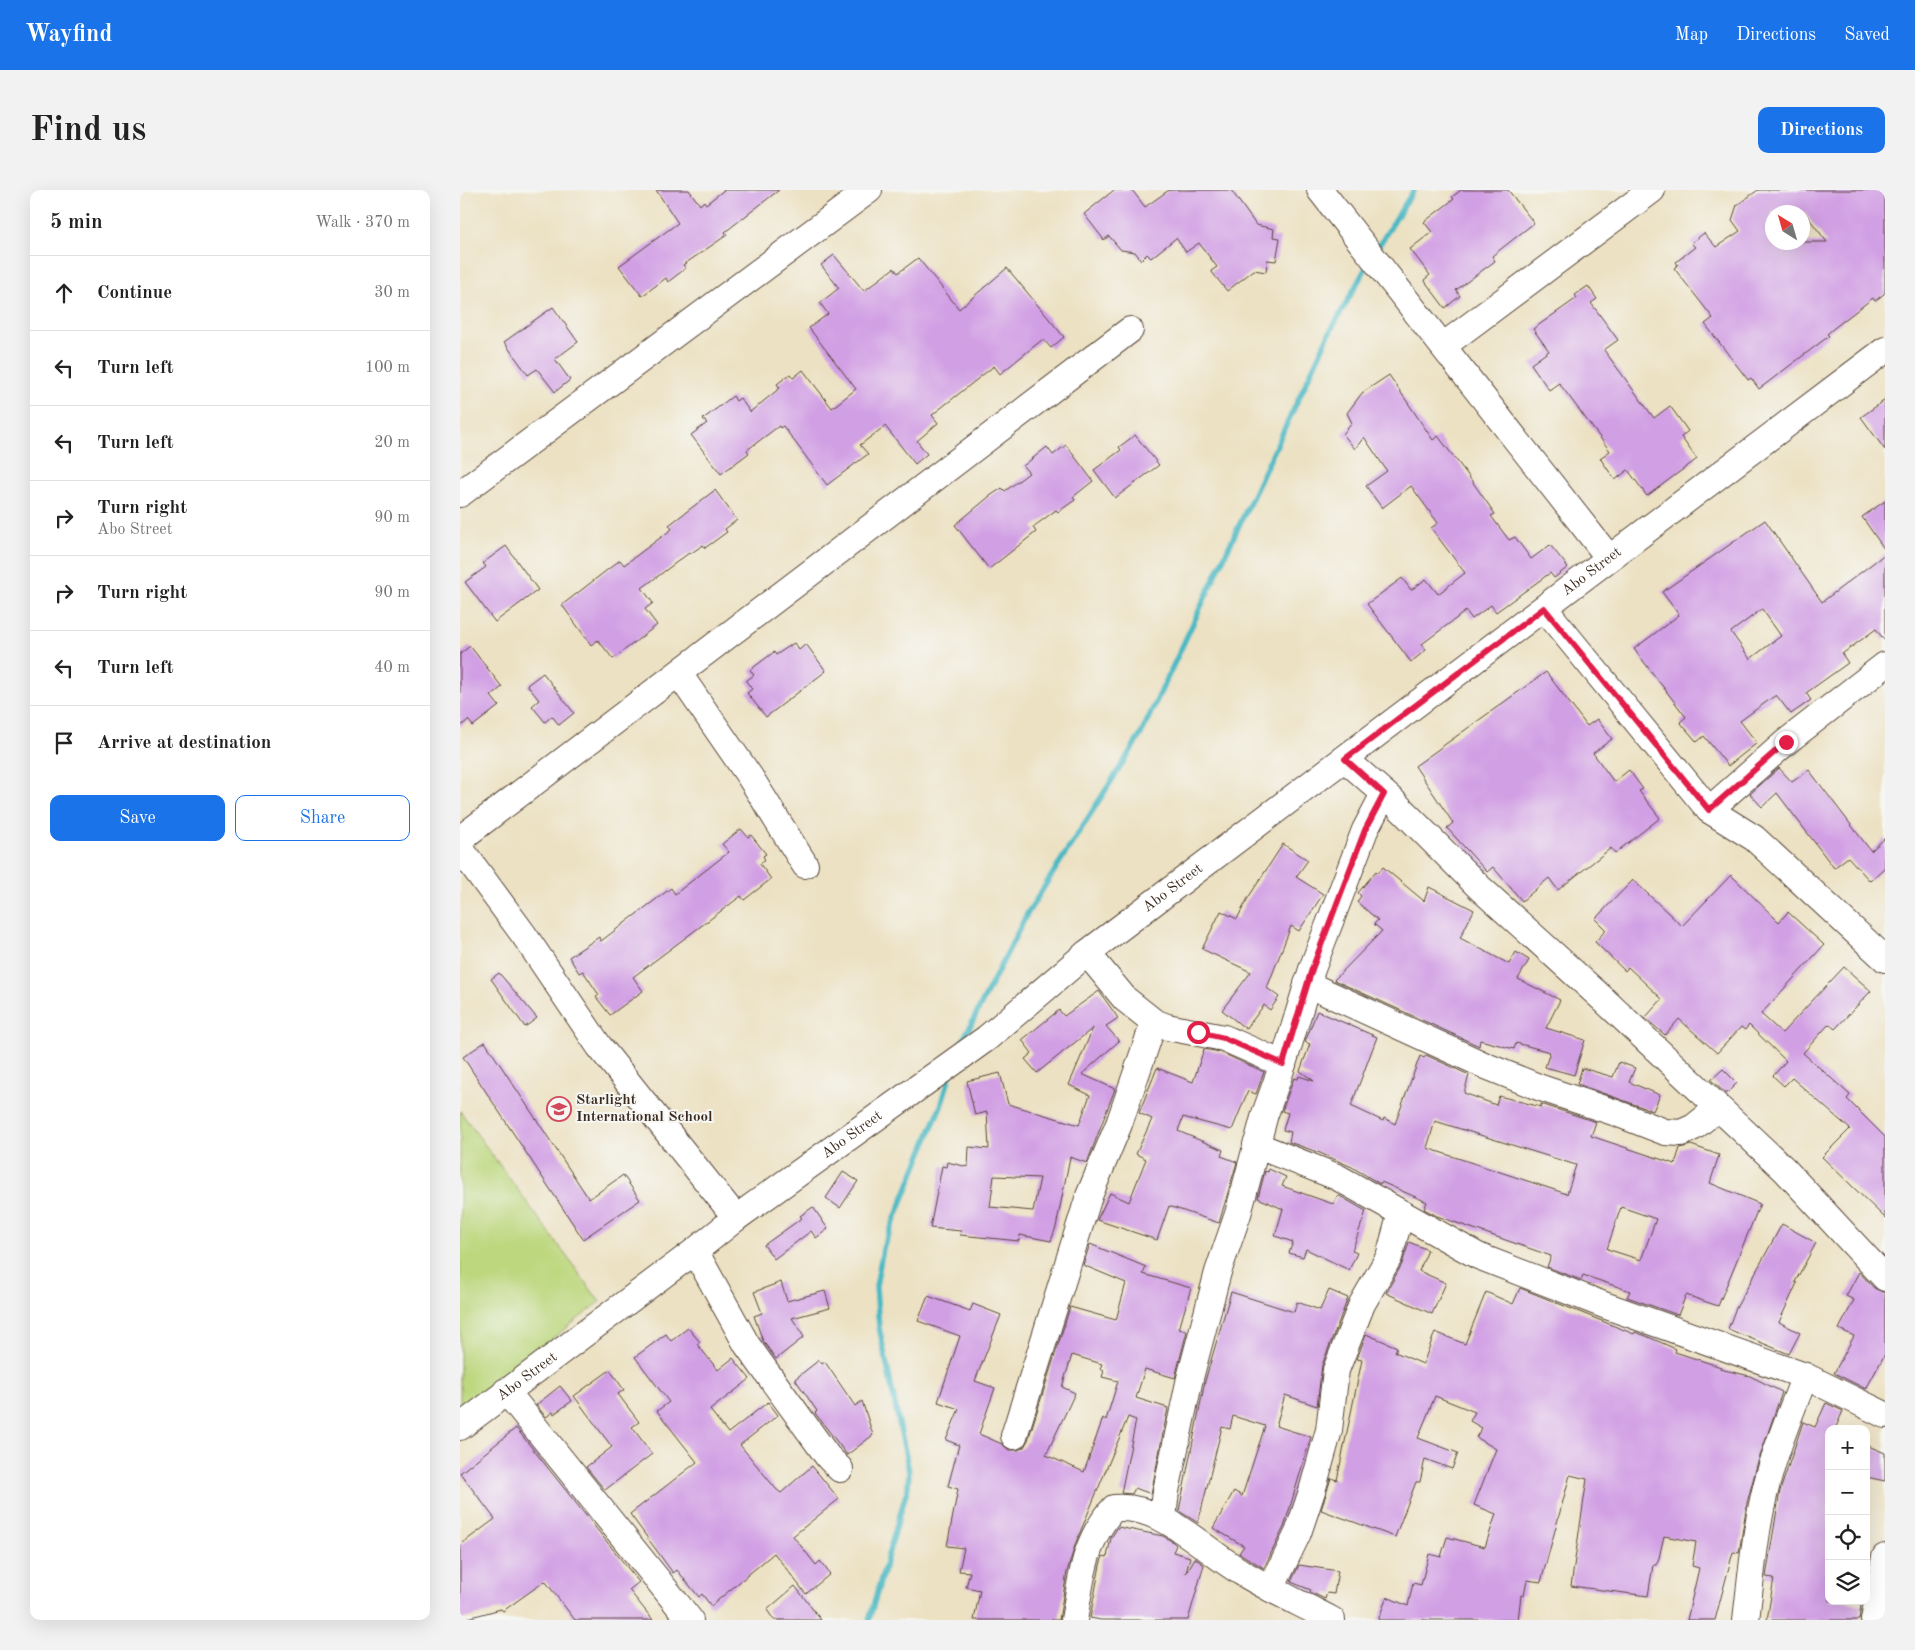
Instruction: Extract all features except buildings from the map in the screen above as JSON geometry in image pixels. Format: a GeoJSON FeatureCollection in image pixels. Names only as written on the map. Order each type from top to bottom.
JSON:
{"type":"FeatureCollection","features":[{"type":"Feature","properties":{"kind":"street"},"geometry":{"type":"LineString","coordinates":[[460,494],[869,190]]}},
{"type":"Feature","properties":{"kind":"street"},"geometry":{"type":"LineString","coordinates":[[1320,190],[1609,558]]}},
{"type":"Feature","properties":{"kind":"street"},"geometry":{"type":"LineString","coordinates":[[1443,346],[1652,190]]}},
{"type":"Feature","properties":{"kind":"street"},"geometry":{"type":"LineString","coordinates":[[460,839],[1130,330]]}},
{"type":"Feature","properties":{"kind":"street","name":"Abo Street"},"geometry":{"type":"LineString","coordinates":[[460,1427],[695,1251],[736,1218],[987,1038],[1087,953],[1885,350]]}},
{"type":"Feature","properties":{"kind":"street"},"geometry":{"type":"LineString","coordinates":[[1544,608],[1709,810],[1754,838],[1885,959]]}},
{"type":"Feature","properties":{"kind":"street"},"geometry":{"type":"LineString","coordinates":[[1709,810],[1786,742],[1885,666]]}},
{"type":"Feature","properties":{"kind":"street"},"geometry":{"type":"LineString","coordinates":[[679,674],[750,777],[805,865]]}},
{"type":"Feature","properties":{"kind":"street"},"geometry":{"type":"LineString","coordinates":[[1345,759],[1384,794],[1480,888],[1597,994],[1785,1170],[1885,1278]]}},
{"type":"Feature","properties":{"kind":"street"},"geometry":{"type":"LineString","coordinates":[[1163,1518],[1166,1491],[1192,1369],[1218,1272],[1253,1164],[1256,1145],[1307,984],[1365,830],[1384,794]]}},
{"type":"Feature","properties":{"kind":"street"},"geometry":{"type":"LineString","coordinates":[[460,848],[524,934],[599,1046],[736,1218]]}},
{"type":"Feature","properties":{"kind":"street"},"geometry":{"type":"LineString","coordinates":[[1087,953],[1125,999],[1154,1022],[1224,1038],[1283,1064]]}},
{"type":"Feature","properties":{"kind":"street"},"geometry":{"type":"LineString","coordinates":[[1307,984],[1486,1066],[1541,1088],[1616,1113],[1665,1132],[1681,1133],[1694,1127],[1718,1108]]}},
{"type":"Feature","properties":{"kind":"street"},"geometry":{"type":"LineString","coordinates":[[1014,1436],[1089,1196],[1119,1124],[1154,1022]]}},
{"type":"Feature","properties":{"kind":"street"},"geometry":{"type":"LineString","coordinates":[[1256,1145],[1337,1177],[1478,1256],[1604,1305],[1805,1376],[1885,1415]]}},
{"type":"Feature","properties":{"kind":"street"},"geometry":{"type":"LineString","coordinates":[[1271,1589],[1298,1533],[1312,1491],[1329,1430],[1336,1370],[1362,1304],[1389,1257],[1401,1212]]}},
{"type":"Feature","properties":{"kind":"street"},"geometry":{"type":"LineString","coordinates":[[695,1251],[758,1362],[828,1457],[840,1470]]}},
{"type":"Feature","properties":{"kind":"street"},"geometry":{"type":"LineString","coordinates":[[1746,1620],[1756,1547],[1770,1471],[1805,1376]]}},
{"type":"Feature","properties":{"kind":"street"},"geometry":{"type":"LineString","coordinates":[[506,1391],[690,1620]]}},
{"type":"Feature","properties":{"kind":"street"},"geometry":{"type":"LineString","coordinates":[[1074,1620],[1088,1546],[1103,1520],[1114,1508],[1128,1507],[1163,1518],[1207,1550],[1271,1589],[1332,1620]]}},
{"type":"Feature","properties":{"kind":"street"},"geometry":{"type":"LineString","coordinates":[[1874,1620],[1885,1557]]}},
{"type":"Feature","properties":{"kind":"green space"},"geometry":{"type":"Polygon","coordinates":[[[460,1111],[600,1302],[460,1409],[460,1111]]]}},
{"type":"Feature","properties":{"kind":"waterway"},"geometry":{"type":"LineString","coordinates":[[1376,250],[1414,190]]}},
{"type":"Feature","properties":{"kind":"waterway"},"geometry":{"type":"LineString","coordinates":[[961,1044],[1027,914],[1140,736],[1330,332],[1368,264]]}},
{"type":"Feature","properties":{"kind":"waterway"},"geometry":{"type":"LineString","coordinates":[[869,1620],[908,1487],[909,1471],[879,1327],[876,1286],[883,1248],[942,1103],[950,1076]]}},
{"type":"Feature","properties":{"kind":"place","name":"Starlight International School"},"geometry":{"type":"Point","coordinates":[559,1109]}},
{"type":"Feature","properties":{"kind":"route"},"geometry":{"type":"LineString","coordinates":[[1198,1032],[1224,1038],[1283,1064],[1312,969],[1365,830],[1384,794],[1345,759],[1544,608],[1709,810],[1786,742]]}}]}
